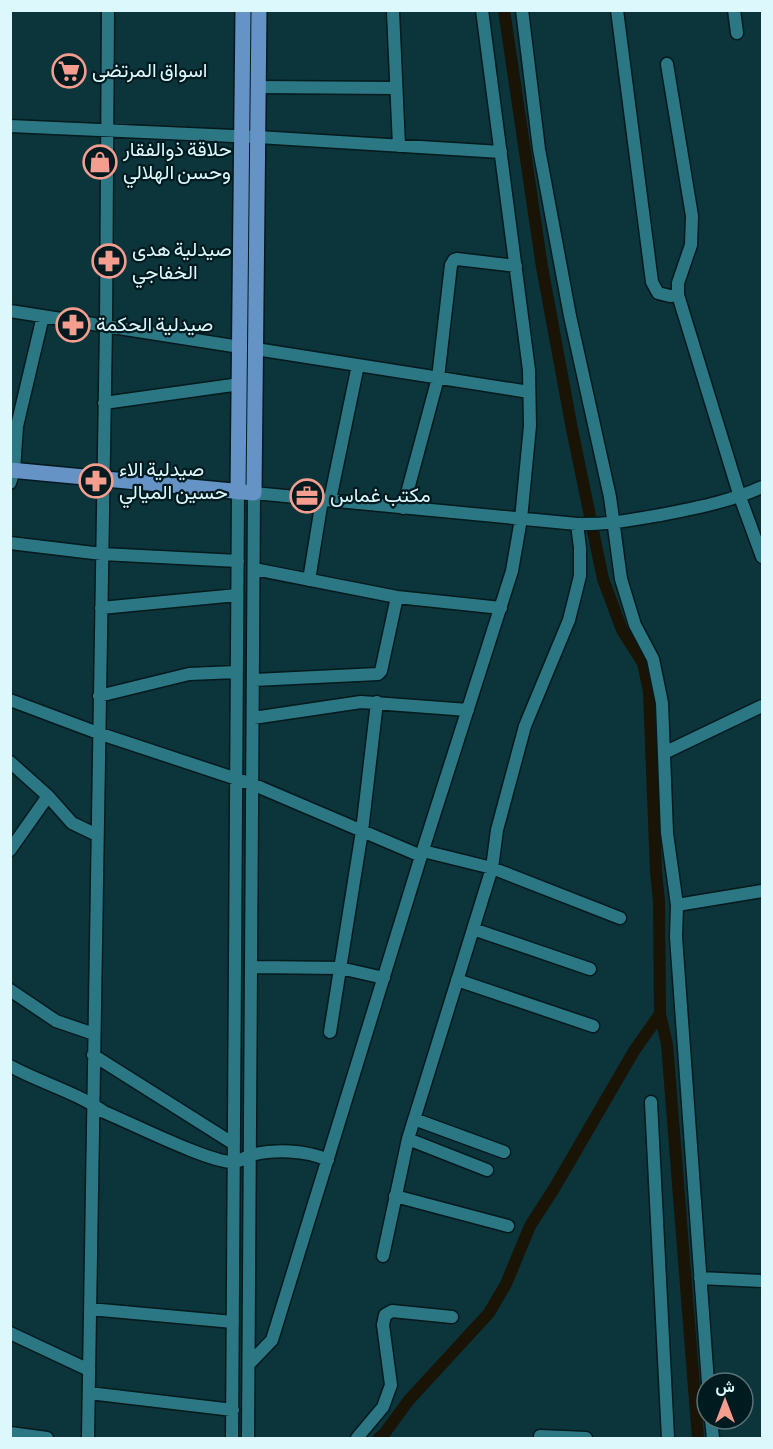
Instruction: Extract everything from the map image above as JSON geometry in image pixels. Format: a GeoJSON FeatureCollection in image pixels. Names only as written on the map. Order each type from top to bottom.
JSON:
{"type":"FeatureCollection","features":[{"type":"Feature","properties":{"kind":"main road"},"geometry":{"type":"LineString","coordinates":[[238,492],[243,10]]}},
{"type":"Feature","properties":{"kind":"main road"},"geometry":{"type":"LineString","coordinates":[[12,474],[103,479],[254,493],[259,10]]}},
{"type":"Feature","properties":{"kind":"street"},"geometry":{"type":"LineString","coordinates":[[88,1438],[105,403],[108,10]]}},
{"type":"Feature","properties":{"kind":"street"},"geometry":{"type":"LineString","coordinates":[[393,10],[399,146]]}},
{"type":"Feature","properties":{"kind":"street"},"geometry":{"type":"LineString","coordinates":[[249,1364],[272,1340],[422,853],[512,572],[521,519],[530,426],[529,370],[482,10]]}},
{"type":"Feature","properties":{"kind":"street"},"geometry":{"type":"LineString","coordinates":[[522,10],[539,149],[608,524],[635,625],[653,659],[662,703],[667,833],[677,905],[676,937],[707,1371]]}},
{"type":"Feature","properties":{"kind":"street"},"geometry":{"type":"LineString","coordinates":[[617,10],[652,282],[658,292],[670,296],[678,295]]}},
{"type":"Feature","properties":{"kind":"street"},"geometry":{"type":"LineString","coordinates":[[734,10],[737,33]]}},
{"type":"Feature","properties":{"kind":"street"},"geometry":{"type":"LineString","coordinates":[[668,64],[692,216],[691,245],[678,283],[678,295],[740,497],[762,557]]}},
{"type":"Feature","properties":{"kind":"street"},"geometry":{"type":"LineString","coordinates":[[258,87],[396,88]]}},
{"type":"Feature","properties":{"kind":"street"},"geometry":{"type":"LineString","coordinates":[[10,126],[501,152]]}},
{"type":"Feature","properties":{"kind":"street"},"geometry":{"type":"LineString","coordinates":[[403,508],[438,378],[451,265],[454,260],[516,266]]}},
{"type":"Feature","properties":{"kind":"street"},"geometry":{"type":"LineString","coordinates":[[10,311],[240,347]]}},
{"type":"Feature","properties":{"kind":"street"},"geometry":{"type":"LineString","coordinates":[[12,474],[17,426],[43,316]]}},
{"type":"Feature","properties":{"kind":"street"},"geometry":{"type":"LineString","coordinates":[[256,349],[529,392]]}},
{"type":"Feature","properties":{"kind":"street"},"geometry":{"type":"LineString","coordinates":[[309,580],[358,365]]}},
{"type":"Feature","properties":{"kind":"street"},"geometry":{"type":"LineString","coordinates":[[105,403],[240,384]]}},
{"type":"Feature","properties":{"kind":"street"},"geometry":{"type":"LineString","coordinates":[[248,1438],[254,493],[577,524],[608,524],[704,507],[740,497],[762,487]]}},
{"type":"Feature","properties":{"kind":"street"},"geometry":{"type":"LineString","coordinates":[[232,1438],[238,492]]}},
{"type":"Feature","properties":{"kind":"street"},"geometry":{"type":"LineString","coordinates":[[383,1256],[408,1139],[492,868],[497,830],[525,726],[569,620],[580,576],[577,524]]}},
{"type":"Feature","properties":{"kind":"street"},"geometry":{"type":"LineString","coordinates":[[10,543],[102,554],[238,561]]}},
{"type":"Feature","properties":{"kind":"street"},"geometry":{"type":"LineString","coordinates":[[254,569],[397,597],[501,608]]}},
{"type":"Feature","properties":{"kind":"street"},"geometry":{"type":"LineString","coordinates":[[101,608],[237,595]]}},
{"type":"Feature","properties":{"kind":"street"},"geometry":{"type":"LineString","coordinates":[[253,680],[378,674],[381,670],[397,597]]}},
{"type":"Feature","properties":{"kind":"street"},"geometry":{"type":"LineString","coordinates":[[99,696],[189,674],[237,672]]}},
{"type":"Feature","properties":{"kind":"street"},"geometry":{"type":"LineString","coordinates":[[10,700],[98,733],[236,778],[362,831],[422,853],[492,868],[620,918]]}},
{"type":"Feature","properties":{"kind":"street"},"geometry":{"type":"LineString","coordinates":[[253,718],[361,702],[468,710]]}},
{"type":"Feature","properties":{"kind":"street"},"geometry":{"type":"LineString","coordinates":[[330,1032],[362,831],[377,702]]}},
{"type":"Feature","properties":{"kind":"street"},"geometry":{"type":"LineString","coordinates":[[664,753],[762,706]]}},
{"type":"Feature","properties":{"kind":"street"},"geometry":{"type":"LineString","coordinates":[[10,762],[48,796],[72,823],[97,835]]}},
{"type":"Feature","properties":{"kind":"street"},"geometry":{"type":"LineString","coordinates":[[10,850],[48,796]]}},
{"type":"Feature","properties":{"kind":"street"},"geometry":{"type":"LineString","coordinates":[[677,905],[762,891]]}},
{"type":"Feature","properties":{"kind":"street"},"geometry":{"type":"LineString","coordinates":[[473,929],[590,969]]}},
{"type":"Feature","properties":{"kind":"street"},"geometry":{"type":"LineString","coordinates":[[251,967],[340,968],[384,978]]}},
{"type":"Feature","properties":{"kind":"street"},"geometry":{"type":"LineString","coordinates":[[457,980],[593,1026]]}},
{"type":"Feature","properties":{"kind":"street"},"geometry":{"type":"LineString","coordinates":[[10,990],[56,1021],[94,1034]]}},
{"type":"Feature","properties":{"kind":"street"},"geometry":{"type":"LineString","coordinates":[[93,1055],[234,1144]]}},
{"type":"Feature","properties":{"kind":"street"},"geometry":{"type":"LineString","coordinates":[[10,1066],[32,1078],[93,1103],[105,1112],[214,1159],[234,1162],[250,1155],[270,1152],[314,1154],[328,1160]]}},
{"type":"Feature","properties":{"kind":"street"},"geometry":{"type":"LineString","coordinates":[[651,1102],[668,1438]]}},
{"type":"Feature","properties":{"kind":"street"},"geometry":{"type":"LineString","coordinates":[[414,1119],[504,1152]]}},
{"type":"Feature","properties":{"kind":"street"},"geometry":{"type":"LineString","coordinates":[[408,1139],[487,1170]]}},
{"type":"Feature","properties":{"kind":"street"},"geometry":{"type":"LineString","coordinates":[[396,1196],[508,1226]]}},
{"type":"Feature","properties":{"kind":"street"},"geometry":{"type":"LineString","coordinates":[[700,1278],[762,1281]]}},
{"type":"Feature","properties":{"kind":"street"},"geometry":{"type":"LineString","coordinates":[[90,1309],[233,1322]]}},
{"type":"Feature","properties":{"kind":"street"},"geometry":{"type":"LineString","coordinates":[[357,1438],[384,1407],[391,1385],[384,1325],[385,1315],[392,1311],[452,1317]]}},
{"type":"Feature","properties":{"kind":"street"},"geometry":{"type":"LineString","coordinates":[[10,1333],[89,1370]]}},
{"type":"Feature","properties":{"kind":"street"},"geometry":{"type":"LineString","coordinates":[[89,1393],[232,1410]]}},
{"type":"Feature","properties":{"kind":"street"},"geometry":{"type":"LineString","coordinates":[[10,1433],[47,1438]]}},
{"type":"Feature","properties":{"kind":"street"},"geometry":{"type":"LineString","coordinates":[[540,1436],[586,1438]]}},
{"type":"Feature","properties":{"kind":"waterway"},"geometry":{"type":"LineString","coordinates":[[504,10],[542,267],[603,579],[622,630],[643,663],[649,691],[659,901],[660,1014],[667,1044],[698,1438]]}},
{"type":"Feature","properties":{"kind":"waterway"},"geometry":{"type":"LineString","coordinates":[[379,1438],[409,1400],[489,1313],[506,1284],[530,1226],[634,1051],[660,1014]]}},
{"type":"Feature","properties":{"kind":"place","name":"اسواق المرتضى"},"geometry":{"type":"Point","coordinates":[69,71]}},
{"type":"Feature","properties":{"kind":"place","name":"حلاقة ذوالفقار وحسن الهلالي"},"geometry":{"type":"Point","coordinates":[100,162]}},
{"type":"Feature","properties":{"kind":"place","name":"صيدلية هدى الخفاجي"},"geometry":{"type":"Point","coordinates":[109,261]}},
{"type":"Feature","properties":{"kind":"place","name":"صيدلية الحكمة"},"geometry":{"type":"Point","coordinates":[73,325]}},
{"type":"Feature","properties":{"kind":"place","name":"صيدلية الاء حسين الميالي"},"geometry":{"type":"Point","coordinates":[96,481]}},
{"type":"Feature","properties":{"kind":"place","name":"مكتب غماس"},"geometry":{"type":"Point","coordinates":[307,496]}}]}
